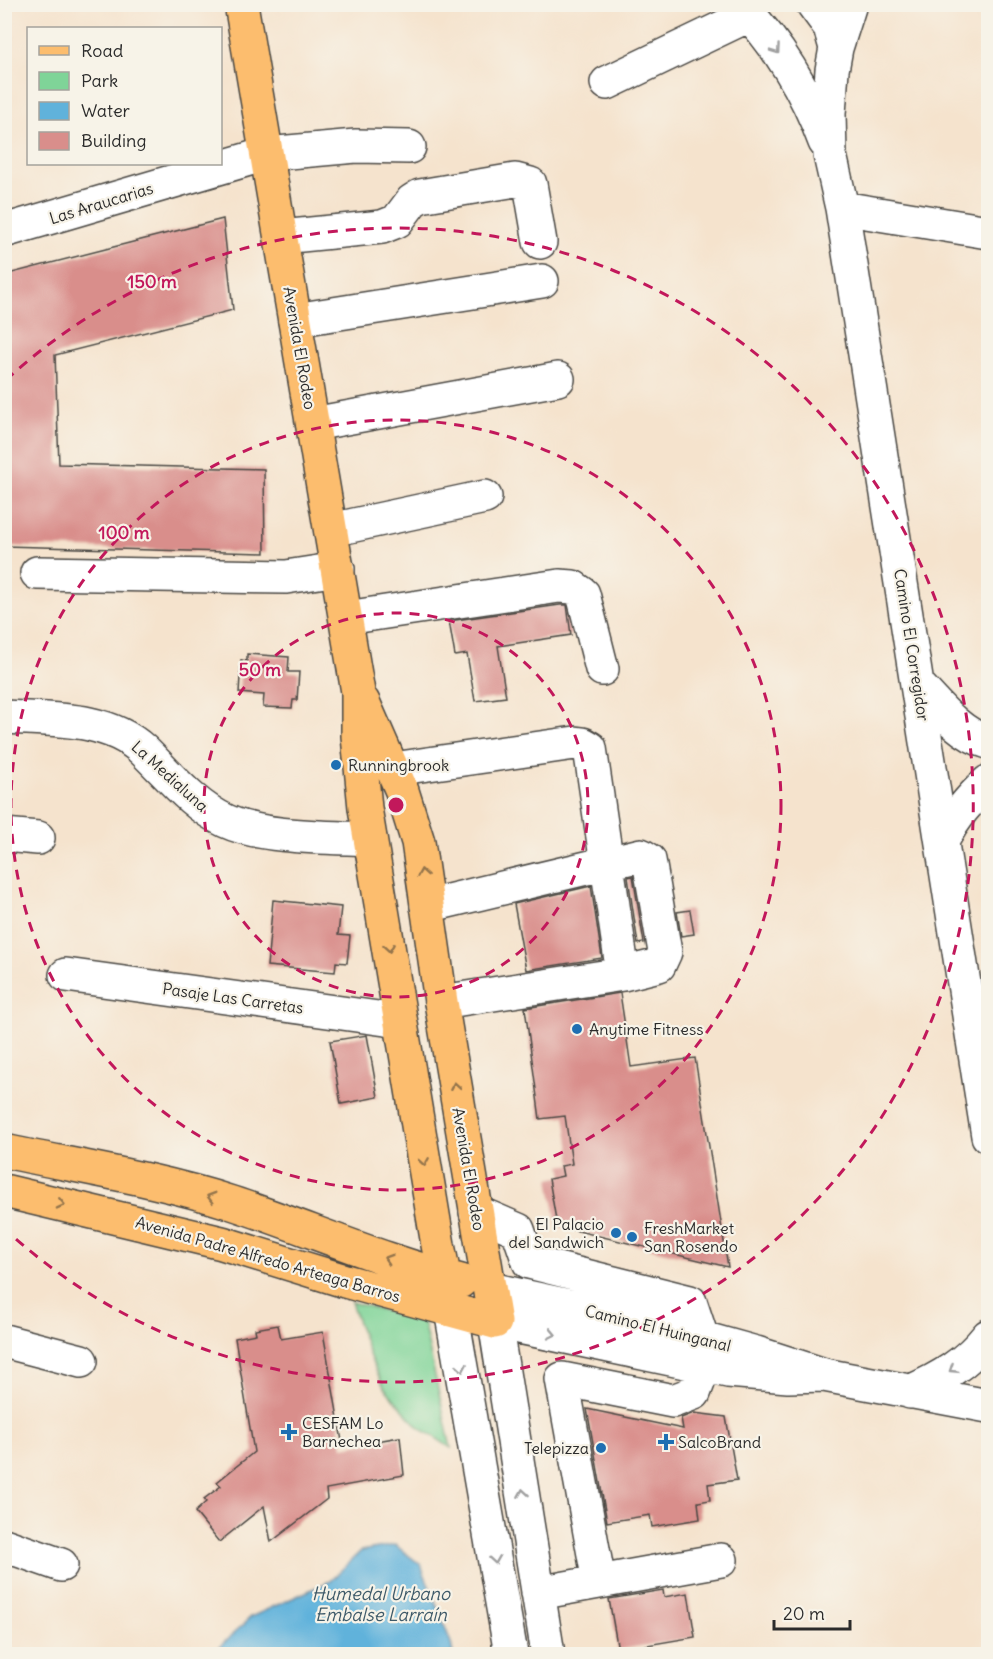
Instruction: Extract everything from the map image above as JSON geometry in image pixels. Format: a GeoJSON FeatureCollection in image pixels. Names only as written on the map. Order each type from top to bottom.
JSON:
{"type":"FeatureCollection","features":[{"type":"Feature","properties":{"kind":"main road","name":"Avenida El Rodeo"},"geometry":{"type":"LineString","coordinates":[[241,4],[358,692],[361,780],[370,840],[451,1310]]}},
{"type":"Feature","properties":{"kind":"main road","name":"Avenida El Rodeo"},"geometry":{"type":"LineString","coordinates":[[358,692],[393,769],[410,812],[418,842],[441,1002],[495,1322]]}},
{"type":"Feature","properties":{"kind":"main road","name":"Avenida Padre Alfredo Arteaga Barros"},"geometry":{"type":"LineString","coordinates":[[4,1151],[210,1197],[267,1215],[370,1254],[444,1277],[490,1288]]}},
{"type":"Feature","properties":{"kind":"main road","name":"Avenida Padre Alfredo Arteaga Barros"},"geometry":{"type":"LineString","coordinates":[[4,1191],[222,1243],[345,1281],[495,1322]]}},
{"type":"Feature","properties":{"kind":"street","name":"Camino El Corregidor"},"geometry":{"type":"LineString","coordinates":[[813,4],[830,27],[836,48],[829,114],[830,155]]}},
{"type":"Feature","properties":{"kind":"street"},"geometry":{"type":"LineString","coordinates":[[836,48],[850,4]]}},
{"type":"Feature","properties":{"kind":"street","name":"Camino El Corregidor"},"geometry":{"type":"LineString","coordinates":[[744,10],[776,50],[817,120],[830,155],[842,208],[988,1136]]}},
{"type":"Feature","properties":{"kind":"street"},"geometry":{"type":"LineString","coordinates":[[607,83],[744,10]]}},
{"type":"Feature","properties":{"kind":"street","name":"Las Araucarias"},"geometry":{"type":"LineString","coordinates":[[6,225],[266,154],[356,146],[409,147]]}},
{"type":"Feature","properties":{"kind":"street"},"geometry":{"type":"LineString","coordinates":[[281,237],[382,226],[397,221],[412,201],[420,196],[515,180],[530,184],[540,242]]}},
{"type":"Feature","properties":{"kind":"street"},"geometry":{"type":"LineString","coordinates":[[842,208],[988,232]]}},
{"type":"Feature","properties":{"kind":"street"},"geometry":{"type":"LineString","coordinates":[[295,320],[542,281]]}},
{"type":"Feature","properties":{"kind":"street"},"geometry":{"type":"LineString","coordinates":[[313,424],[558,379]]}},
{"type":"Feature","properties":{"kind":"street"},"geometry":{"type":"LineString","coordinates":[[331,530],[485,497]]}},
{"type":"Feature","properties":{"kind":"street"},"geometry":{"type":"LineString","coordinates":[[37,573],[286,577],[338,568]]}},
{"type":"Feature","properties":{"kind":"street"},"geometry":{"type":"LineString","coordinates":[[346,618],[559,586],[573,587],[583,594],[602,669]]}},
{"type":"Feature","properties":{"kind":"street"},"geometry":{"type":"LineString","coordinates":[[917,684],[942,711],[968,733],[988,742]]}},
{"type":"Feature","properties":{"kind":"street","name":"La Medialuna"},"geometry":{"type":"LineString","coordinates":[[4,717],[90,724],[117,733],[143,750],[202,808],[236,825],[273,832],[370,840]]}},
{"type":"Feature","properties":{"kind":"street"},"geometry":{"type":"LineString","coordinates":[[393,769],[575,743],[590,748],[623,974]]}},
{"type":"Feature","properties":{"kind":"street"},"geometry":{"type":"LineString","coordinates":[[942,841],[963,808],[988,782]]}},
{"type":"Feature","properties":{"kind":"street"},"geometry":{"type":"LineString","coordinates":[[4,835],[38,838]]}},
{"type":"Feature","properties":{"kind":"street"},"geometry":{"type":"LineString","coordinates":[[427,906],[641,855],[649,860],[665,952],[659,964],[623,974],[441,1002]]}},
{"type":"Feature","properties":{"kind":"street","name":"Pasaje Las Carretas"},"geometry":{"type":"LineString","coordinates":[[66,975],[400,1020]]}},
{"type":"Feature","properties":{"kind":"street"},"geometry":{"type":"LineString","coordinates":[[476,1212],[518,1230],[529,1262],[690,1302],[703,1352],[694,1393],[673,1401],[562,1379],[599,1582]]}},
{"type":"Feature","properties":{"kind":"street"},"geometry":{"type":"LineString","coordinates":[[588,1310],[594,1278]]}},
{"type":"Feature","properties":{"kind":"street","name":"Camino El Huinganal"},"geometry":{"type":"LineString","coordinates":[[490,1288],[588,1310],[703,1352],[753,1374],[824,1375],[987,1407]]}},
{"type":"Feature","properties":{"kind":"street","name":"Avenida El Rodeo"},"geometry":{"type":"LineString","coordinates":[[451,1310],[511,1654]]}},
{"type":"Feature","properties":{"kind":"street","name":"Avenida El Rodeo"},"geometry":{"type":"LineString","coordinates":[[495,1322],[548,1654]]}},
{"type":"Feature","properties":{"kind":"street","name":"Camino El Huinganal"},"geometry":{"type":"LineString","coordinates":[[495,1322],[703,1352]]}},
{"type":"Feature","properties":{"kind":"street"},"geometry":{"type":"LineString","coordinates":[[909,1392],[956,1368],[977,1351],[988,1336]]}},
{"type":"Feature","properties":{"kind":"street"},"geometry":{"type":"LineString","coordinates":[[4,1341],[81,1360]]}},
{"type":"Feature","properties":{"kind":"street"},"geometry":{"type":"LineString","coordinates":[[4,1545],[61,1565]]}},
{"type":"Feature","properties":{"kind":"street"},"geometry":{"type":"LineString","coordinates":[[538,1593],[720,1560]]}},
{"type":"Feature","properties":{"kind":"green space"},"geometry":{"type":"Polygon","coordinates":[[[351,1302],[423,1321],[451,1448],[417,1426],[384,1387],[370,1357],[351,1302]]]}},
{"type":"Feature","properties":{"kind":"water","name":"Humedal Urbano Embalse Larraín"},"geometry":{"type":"Polygon","coordinates":[[[395,1545],[421,1565],[451,1643],[453,1654],[212,1654],[251,1617],[330,1581],[361,1551],[395,1545]]]}},
{"type":"Feature","properties":{"kind":"building"},"geometry":{"type":"Polygon","coordinates":[[[223,219],[233,310],[55,355],[59,464],[264,469],[265,553],[4,546],[4,275],[223,219]]]}},
{"type":"Feature","properties":{"kind":"building"},"geometry":{"type":"Polygon","coordinates":[[[567,605],[571,635],[498,646],[506,697],[475,701],[467,654],[455,656],[449,621],[567,605]]]}},
{"type":"Feature","properties":{"kind":"building"},"geometry":{"type":"Polygon","coordinates":[[[247,654],[289,657],[288,672],[299,672],[297,700],[293,700],[292,708],[263,707],[264,695],[239,693],[241,660],[247,661],[247,654]]]}},
{"type":"Feature","properties":{"kind":"building"},"geometry":{"type":"Polygon","coordinates":[[[633,876],[644,943],[638,944],[628,877],[633,876]]]}},
{"type":"Feature","properties":{"kind":"building"},"geometry":{"type":"Polygon","coordinates":[[[591,886],[602,958],[526,970],[514,904],[591,886]]]}},
{"type":"Feature","properties":{"kind":"building"},"geometry":{"type":"Polygon","coordinates":[[[273,900],[341,907],[338,935],[350,936],[347,963],[336,962],[335,972],[267,966],[273,900]]]}},
{"type":"Feature","properties":{"kind":"building"},"geometry":{"type":"Polygon","coordinates":[[[690,910],[694,934],[681,936],[677,912],[690,910]]]}},
{"type":"Feature","properties":{"kind":"building"},"geometry":{"type":"Polygon","coordinates":[[[620,993],[631,1067],[695,1058],[728,1267],[557,1226],[549,1179],[563,1176],[561,1166],[572,1164],[565,1116],[540,1119],[525,1008],[620,993]]]}},
{"type":"Feature","properties":{"kind":"building"},"geometry":{"type":"Polygon","coordinates":[[[367,1035],[378,1097],[341,1104],[330,1041],[367,1035]]]}},
{"type":"Feature","properties":{"kind":"building","name":"CESFAM Lo Barnechea"},"geometry":{"type":"Polygon","coordinates":[[[278,1325],[281,1339],[323,1332],[343,1447],[400,1437],[404,1475],[326,1489],[327,1499],[271,1542],[264,1506],[219,1542],[195,1512],[206,1502],[204,1499],[221,1486],[217,1482],[254,1452],[235,1338],[256,1334],[255,1329],[278,1325]]]}},
{"type":"Feature","properties":{"kind":"building"},"geometry":{"type":"Polygon","coordinates":[[[587,1409],[683,1429],[681,1418],[694,1413],[726,1417],[737,1480],[708,1484],[710,1500],[698,1502],[700,1519],[652,1527],[650,1515],[607,1522],[587,1409]]]}},
{"type":"Feature","properties":{"kind":"building"},"geometry":{"type":"Polygon","coordinates":[[[663,1590],[664,1597],[688,1593],[695,1637],[618,1650],[609,1599],[663,1590]]]}},
{"type":"Feature","properties":{"kind":"place","name":"Runningbrook"},"geometry":{"type":"Point","coordinates":[336,765]}},
{"type":"Feature","properties":{"kind":"place","name":"Anytime Fitness"},"geometry":{"type":"Point","coordinates":[577,1029]}},
{"type":"Feature","properties":{"kind":"place","name":"El Palacio del Sandwich"},"geometry":{"type":"Point","coordinates":[616,1233]}},
{"type":"Feature","properties":{"kind":"place","name":"FreshMarket San Rosendo"},"geometry":{"type":"Point","coordinates":[632,1237]}},
{"type":"Feature","properties":{"kind":"place","name":"CESFAM Lo Barnechea"},"geometry":{"type":"Point","coordinates":[289,1432]}},
{"type":"Feature","properties":{"kind":"place","name":"SalcoBrand"},"geometry":{"type":"Point","coordinates":[666,1442]}},
{"type":"Feature","properties":{"kind":"place","name":"Telepizza"},"geometry":{"type":"Point","coordinates":[601,1448]}}]}
